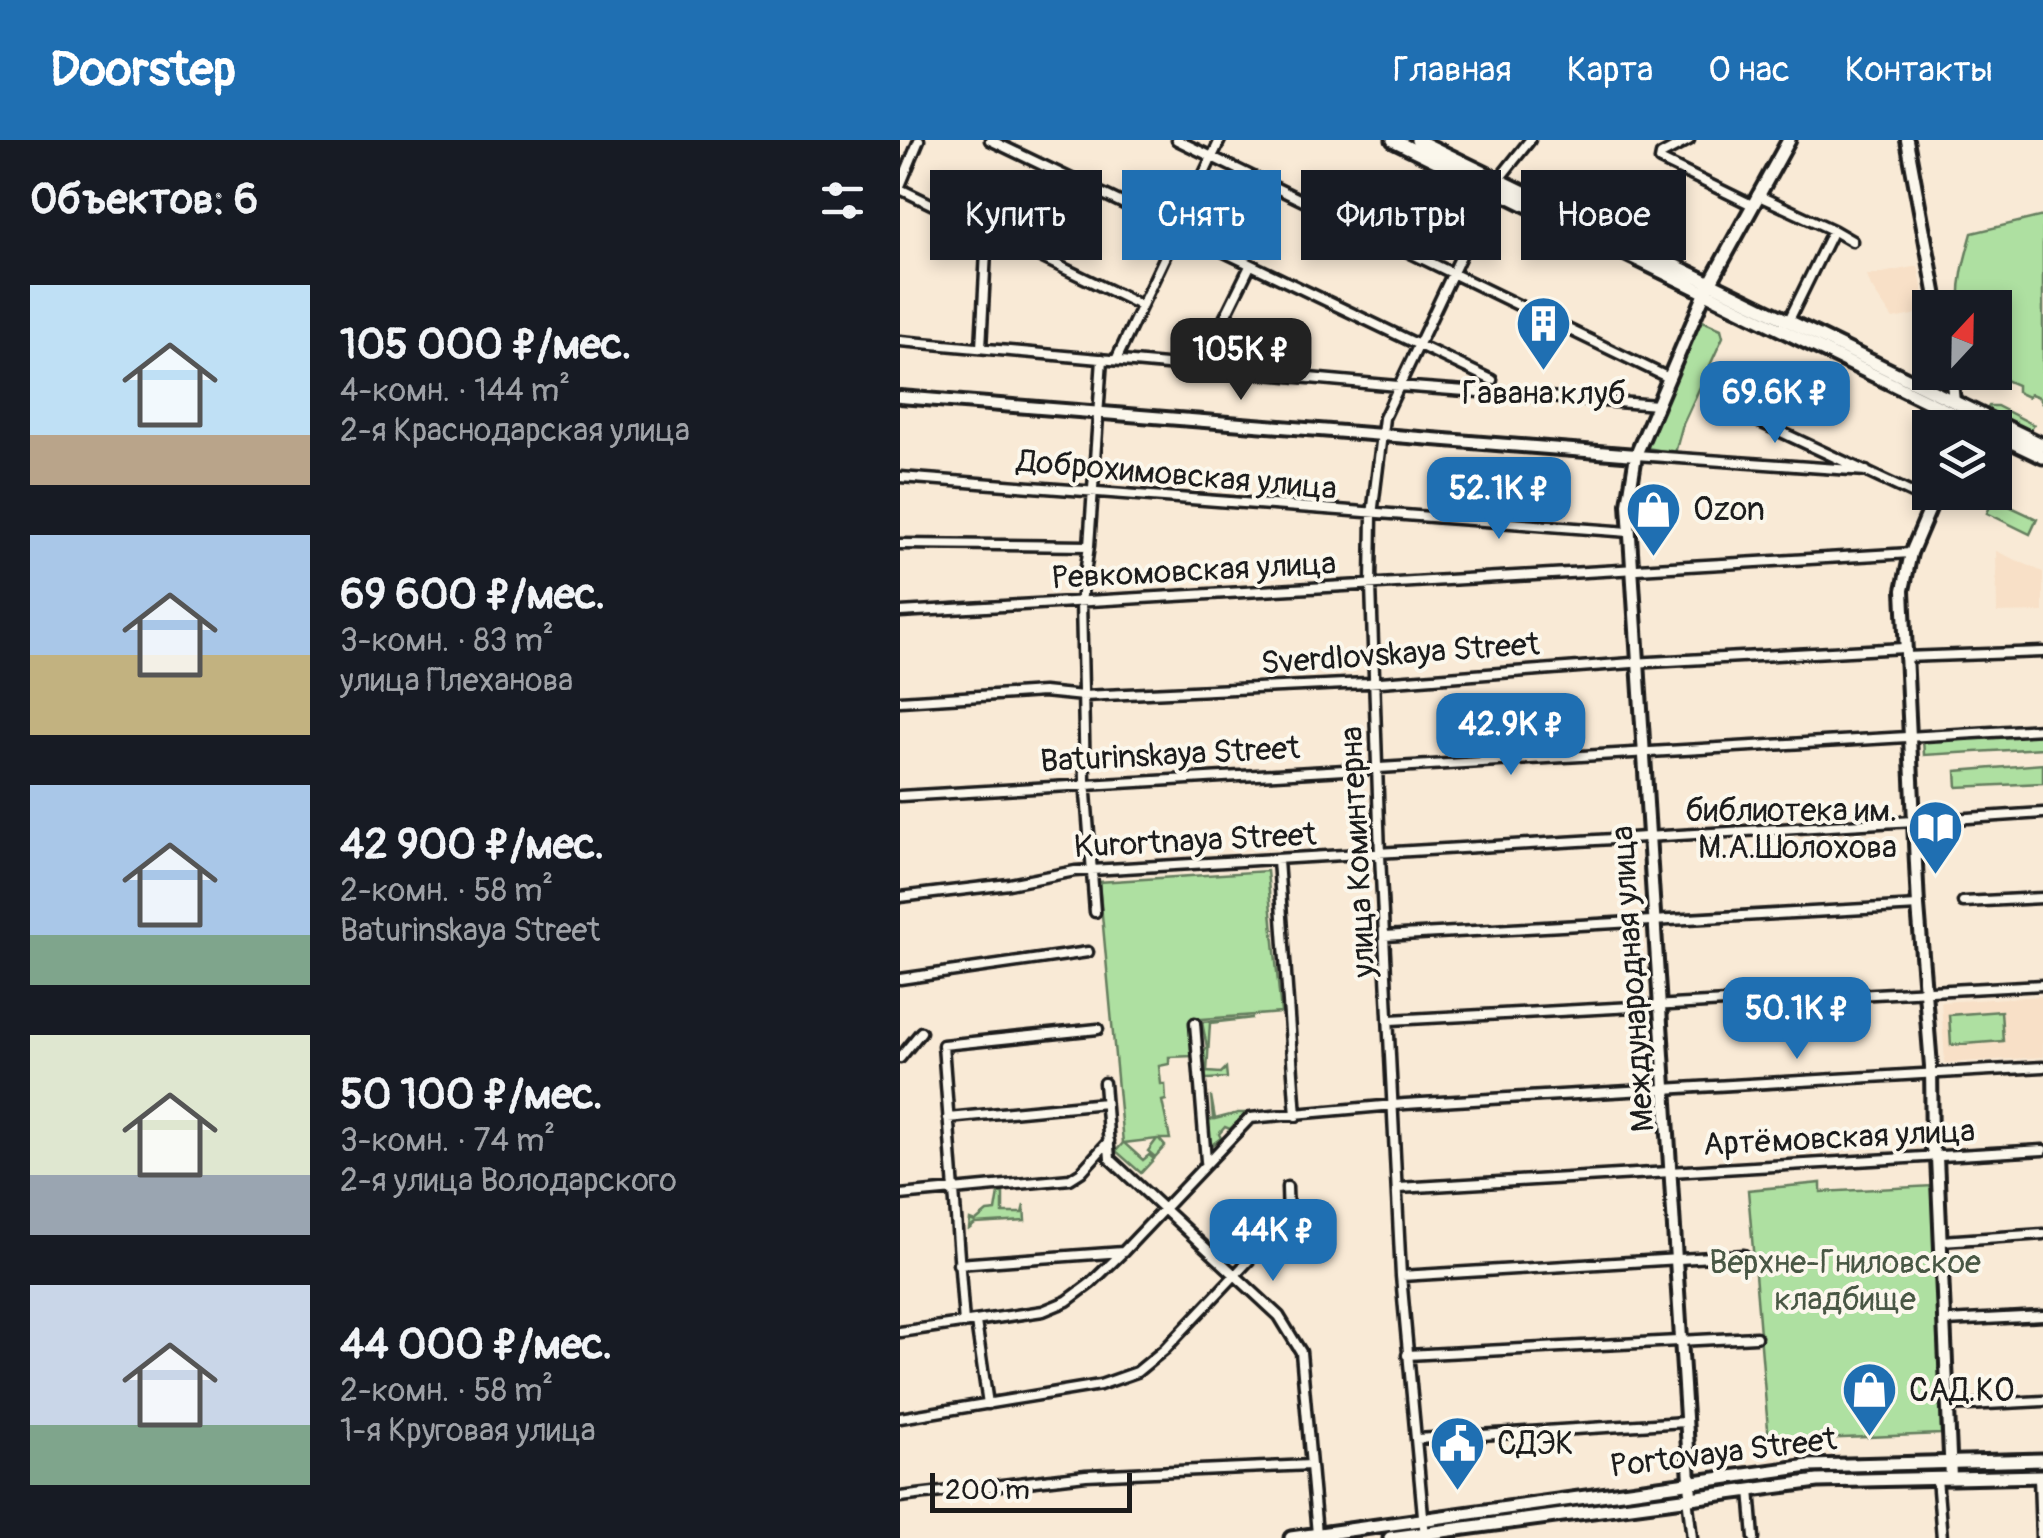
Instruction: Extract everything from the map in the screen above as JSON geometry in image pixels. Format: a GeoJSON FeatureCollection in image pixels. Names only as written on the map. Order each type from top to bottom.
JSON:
{"type":"FeatureCollection","features":[{"type":"Feature","properties":{"kind":"main road"},"geometry":{"type":"LineString","coordinates":[[1393,140],[1463,170]]}},
{"type":"Feature","properties":{"kind":"main road"},"geometry":{"type":"LineString","coordinates":[[1417,140],[1471,170]]}},
{"type":"Feature","properties":{"kind":"main road"},"geometry":{"type":"LineString","coordinates":[[1707,288],[1788,140]]}},
{"type":"Feature","properties":{"kind":"main road"},"geometry":{"type":"LineString","coordinates":[[1501,186],[1950,410]]}},
{"type":"Feature","properties":{"kind":"main road"},"geometry":{"type":"LineString","coordinates":[[1707,288],[1788,322],[1954,402],[1962,410]]}},
{"type":"Feature","properties":{"kind":"main road"},"geometry":{"type":"LineString","coordinates":[[2012,435],[2043,445]]}},
{"type":"Feature","properties":{"kind":"main road"},"geometry":{"type":"LineString","coordinates":[[2012,442],[2043,456]]}},
{"type":"Feature","properties":{"kind":"main road","name":"Portovaya Street"},"geometry":{"type":"LineString","coordinates":[[1390,1538],[1689,1482],[1833,1465],[2043,1460]]}},
{"type":"Feature","properties":{"kind":"main road"},"geometry":{"type":"LineString","coordinates":[[1833,1465],[1829,1474],[1836,1480]]}},
{"type":"Feature","properties":{"kind":"main road","name":"Portovaya Street"},"geometry":{"type":"LineString","coordinates":[[1292,1538],[1424,1530],[1836,1480],[2041,1476]]}},
{"type":"Feature","properties":{"kind":"street"},"geometry":{"type":"LineString","coordinates":[[919,140],[900,187],[930,203]]}},
{"type":"Feature","properties":{"kind":"street"},"geometry":{"type":"LineString","coordinates":[[990,140],[1122,204]]}},
{"type":"Feature","properties":{"kind":"street"},"geometry":{"type":"LineString","coordinates":[[1177,140],[1669,378]]}},
{"type":"Feature","properties":{"kind":"street"},"geometry":{"type":"LineString","coordinates":[[1205,170],[1220,140]]}},
{"type":"Feature","properties":{"kind":"street","name":"улица Коминтерна"},"geometry":{"type":"LineString","coordinates":[[1501,178],[1530,140]]}},
{"type":"Feature","properties":{"kind":"street"},"geometry":{"type":"LineString","coordinates":[[1689,140],[1661,155],[1660,160],[1852,240]]}},
{"type":"Feature","properties":{"kind":"street"},"geometry":{"type":"LineString","coordinates":[[1906,140],[1935,290]]}},
{"type":"Feature","properties":{"kind":"street"},"geometry":{"type":"LineString","coordinates":[[1788,322],[1833,230]]}},
{"type":"Feature","properties":{"kind":"street"},"geometry":{"type":"LineString","coordinates":[[981,348],[986,260]]}},
{"type":"Feature","properties":{"kind":"street"},"geometry":{"type":"LineString","coordinates":[[1046,260],[1140,305]]}},
{"type":"Feature","properties":{"kind":"street"},"geometry":{"type":"LineString","coordinates":[[1116,360],[1161,260]]}},
{"type":"Feature","properties":{"kind":"street"},"geometry":{"type":"LineString","coordinates":[[1238,260],[1492,380]]}},
{"type":"Feature","properties":{"kind":"street","name":"улица Коминтерна"},"geometry":{"type":"LineString","coordinates":[[1424,1530],[1401,1276],[1380,854],[1372,514],[1384,418],[1458,260]]}},
{"type":"Feature","properties":{"kind":"street"},"geometry":{"type":"LineString","coordinates":[[1210,369],[1214,339],[1250,266]]}},
{"type":"Feature","properties":{"kind":"street","name":"Международная улица"},"geometry":{"type":"LineString","coordinates":[[1692,1538],[1629,532],[1630,479],[1636,455],[1707,288]]}},
{"type":"Feature","properties":{"kind":"street"},"geometry":{"type":"LineString","coordinates":[[900,341],[1658,405]]}},
{"type":"Feature","properties":{"kind":"street"},"geometry":{"type":"LineString","coordinates":[[1095,912],[1085,784],[1081,602],[1102,359]]}},
{"type":"Feature","properties":{"kind":"street"},"geometry":{"type":"LineString","coordinates":[[1952,390],[1954,402]]}},
{"type":"Feature","properties":{"kind":"street"},"geometry":{"type":"LineString","coordinates":[[900,396],[1871,472]]}},
{"type":"Feature","properties":{"kind":"street"},"geometry":{"type":"LineString","coordinates":[[1718,403],[1912,489]]}},
{"type":"Feature","properties":{"kind":"street","name":"Доброхимовская улица"},"geometry":{"type":"LineString","coordinates":[[900,476],[1629,532]]}},
{"type":"Feature","properties":{"kind":"street"},"geometry":{"type":"LineString","coordinates":[[1930,510],[1911,554],[1903,590],[1904,653],[1932,1074],[1932,1149],[1937,1158],[1942,1241],[1951,1478]]}},
{"type":"Feature","properties":{"kind":"street"},"geometry":{"type":"LineString","coordinates":[[900,544],[1088,546]]}},
{"type":"Feature","properties":{"kind":"street","name":"Ревкомовская улица"},"geometry":{"type":"LineString","coordinates":[[900,612],[1911,554]]}},
{"type":"Feature","properties":{"kind":"street","name":"Sverdlovskaya Street"},"geometry":{"type":"LineString","coordinates":[[900,702],[1043,692],[1083,696],[1374,682],[1637,662],[2043,652]]}},
{"type":"Feature","properties":{"kind":"street","name":"Baturinskaya Street"},"geometry":{"type":"LineString","coordinates":[[900,796],[2043,729]]}},
{"type":"Feature","properties":{"kind":"street"},"geometry":{"type":"LineString","coordinates":[[1953,819],[2043,813]]}},
{"type":"Feature","properties":{"kind":"street","name":"Kurortnaya Street"},"geometry":{"type":"LineString","coordinates":[[900,898],[1090,872],[1914,820]]}},
{"type":"Feature","properties":{"kind":"street"},"geometry":{"type":"LineString","coordinates":[[1278,860],[1296,1116]]}},
{"type":"Feature","properties":{"kind":"street"},"geometry":{"type":"LineString","coordinates":[[1964,902],[2043,898]]}},
{"type":"Feature","properties":{"kind":"street"},"geometry":{"type":"LineString","coordinates":[[1384,936],[1918,906]]}},
{"type":"Feature","properties":{"kind":"street"},"geometry":{"type":"LineString","coordinates":[[900,979],[1088,952]]}},
{"type":"Feature","properties":{"kind":"street"},"geometry":{"type":"LineString","coordinates":[[1390,1020],[2043,985]]}},
{"type":"Feature","properties":{"kind":"street"},"geometry":{"type":"LineString","coordinates":[[1195,1023],[1206,1161]]}},
{"type":"Feature","properties":{"kind":"street"},"geometry":{"type":"LineString","coordinates":[[964,1323],[943,1045],[1098,1030]]}},
{"type":"Feature","properties":{"kind":"street"},"geometry":{"type":"LineString","coordinates":[[900,1058],[921,1032]]}},
{"type":"Feature","properties":{"kind":"street"},"geometry":{"type":"LineString","coordinates":[[900,1332],[1042,1312],[1067,1301],[1123,1252],[1246,1119],[1664,1087],[2043,1067]]}},
{"type":"Feature","properties":{"kind":"street"},"geometry":{"type":"LineString","coordinates":[[1104,1084],[1110,1159]]}},
{"type":"Feature","properties":{"kind":"street"},"geometry":{"type":"LineString","coordinates":[[948,1118],[1106,1103]]}},
{"type":"Feature","properties":{"kind":"street"},"geometry":{"type":"LineString","coordinates":[[900,1195],[1070,1179],[1082,1172],[1109,1141]]}},
{"type":"Feature","properties":{"kind":"street"},"geometry":{"type":"LineString","coordinates":[[1100,1150],[1279,1316],[1302,1352],[1317,1534]]}},
{"type":"Feature","properties":{"kind":"street","name":"Артёмовская улица"},"geometry":{"type":"LineString","coordinates":[[1399,1188],[2043,1150]]}},
{"type":"Feature","properties":{"kind":"street"},"geometry":{"type":"LineString","coordinates":[[900,1418],[1100,1385],[1137,1372],[1165,1349],[1288,1219],[1287,1188]]}},
{"type":"Feature","properties":{"kind":"street"},"geometry":{"type":"LineString","coordinates":[[1942,1241],[2043,1234]]}},
{"type":"Feature","properties":{"kind":"street"},"geometry":{"type":"LineString","coordinates":[[958,1264],[1123,1252]]}},
{"type":"Feature","properties":{"kind":"street"},"geometry":{"type":"LineString","coordinates":[[1401,1276],[1744,1256]]}},
{"type":"Feature","properties":{"kind":"street"},"geometry":{"type":"LineString","coordinates":[[1946,1321],[2043,1316]]}},
{"type":"Feature","properties":{"kind":"street"},"geometry":{"type":"LineString","coordinates":[[976,1322],[988,1404]]}},
{"type":"Feature","properties":{"kind":"street"},"geometry":{"type":"LineString","coordinates":[[1407,1355],[1756,1338]]}},
{"type":"Feature","properties":{"kind":"street"},"geometry":{"type":"LineString","coordinates":[[1949,1406],[2043,1401]]}},
{"type":"Feature","properties":{"kind":"street"},"geometry":{"type":"LineString","coordinates":[[1417,1439],[1685,1422]]}},
{"type":"Feature","properties":{"kind":"street"},"geometry":{"type":"LineString","coordinates":[[900,1497],[1086,1475],[1311,1466]]}},
{"type":"Feature","properties":{"kind":"street"},"geometry":{"type":"LineString","coordinates":[[2041,1476],[2041,1538]]}},
{"type":"Feature","properties":{"kind":"street"},"geometry":{"type":"LineString","coordinates":[[1937,1478],[1942,1538]]}},
{"type":"Feature","properties":{"kind":"street"},"geometry":{"type":"LineString","coordinates":[[1750,1489],[1754,1538]]}},
{"type":"Feature","properties":{"kind":"shaded area"},"geometry":{"type":"Polygon","coordinates":[[[1918,266],[1923,290],[1912,290],[1912,315],[1893,319],[1867,276],[1918,266]]]}},
{"type":"Feature","properties":{"kind":"shaded area"},"geometry":{"type":"Polygon","coordinates":[[[1996,551],[2043,572],[2043,612],[1997,613],[1996,551]]]}},
{"type":"Feature","properties":{"kind":"shaded area"},"geometry":{"type":"Polygon","coordinates":[[[2043,996],[2043,1057],[1945,1063],[1941,1002],[2043,996]]]}},
{"type":"Feature","properties":{"kind":"green space"},"geometry":{"type":"Polygon","coordinates":[[[2043,216],[2043,404],[2039,397],[2017,392],[2017,385],[2012,383],[2012,290],[1961,290],[1972,233],[2043,216]]]}},
{"type":"Feature","properties":{"kind":"green space"},"geometry":{"type":"Polygon","coordinates":[[[1698,319],[1721,329],[1723,337],[1683,424],[1675,453],[1647,448],[1644,444],[1698,319]]]}},
{"type":"Feature","properties":{"kind":"green space"},"geometry":{"type":"Polygon","coordinates":[[[2012,414],[2034,425],[2030,431],[2012,422],[2012,414]]]}},
{"type":"Feature","properties":{"kind":"green space"},"geometry":{"type":"Polygon","coordinates":[[[2012,507],[2037,519],[2030,534],[1987,513],[2012,507]]]}},
{"type":"Feature","properties":{"kind":"green space"},"geometry":{"type":"Polygon","coordinates":[[[2043,730],[2043,748],[1924,755],[1923,738],[2043,730]]]}},
{"type":"Feature","properties":{"kind":"green space"},"geometry":{"type":"Polygon","coordinates":[[[2043,764],[2043,783],[1957,787],[1956,771],[2043,764]]]}},
{"type":"Feature","properties":{"kind":"green space"},"geometry":{"type":"Polygon","coordinates":[[[1267,871],[1281,1013],[1190,1020],[1193,1056],[1169,1057],[1169,1064],[1159,1066],[1161,1084],[1165,1084],[1166,1100],[1162,1101],[1170,1139],[1159,1139],[1165,1146],[1155,1157],[1148,1151],[1157,1139],[1124,1143],[1143,1160],[1149,1155],[1154,1159],[1141,1173],[1116,1151],[1123,1143],[1099,882],[1267,871]]]}},
{"type":"Feature","properties":{"kind":"green space"},"geometry":{"type":"Polygon","coordinates":[[[2001,1011],[2003,1041],[1951,1045],[1949,1015],[2001,1011]]]}},
{"type":"Feature","properties":{"kind":"green space"},"geometry":{"type":"Polygon","coordinates":[[[1253,1018],[1210,1023],[1207,1072],[1221,1073],[1226,1068],[1227,1078],[1206,1079],[1207,1047],[1202,1022],[1253,1018]]]}},
{"type":"Feature","properties":{"kind":"green space"},"geometry":{"type":"Polygon","coordinates":[[[1211,1096],[1215,1119],[1238,1113],[1260,1113],[1244,1115],[1230,1129],[1225,1127],[1219,1134],[1221,1138],[1210,1146],[1207,1121],[1213,1119],[1211,1096]]]}},
{"type":"Feature","properties":{"kind":"green space","name":"Верхне-Гниловское кладбище"},"geometry":{"type":"Polygon","coordinates":[[[1821,1183],[1821,1192],[1933,1186],[1941,1434],[1769,1441],[1748,1190],[1821,1183]]]}},
{"type":"Feature","properties":{"kind":"green space"},"geometry":{"type":"Polygon","coordinates":[[[999,1193],[1003,1193],[1003,1213],[1022,1213],[1024,1205],[1025,1221],[975,1224],[969,1229],[970,1220],[975,1222],[987,1212],[996,1211],[999,1193]]]}},
{"type":"Feature","properties":{"kind":"place","name":"Гавана клуб"},"geometry":{"type":"Point","coordinates":[1544,373]}},
{"type":"Feature","properties":{"kind":"place","name":"Ozon"},"geometry":{"type":"Point","coordinates":[1654,558]}},
{"type":"Feature","properties":{"kind":"place","name":"библиотека им. М.А.Шолохова"},"geometry":{"type":"Point","coordinates":[1936,877]}},
{"type":"Feature","properties":{"kind":"place","name":"САД.КО"},"geometry":{"type":"Point","coordinates":[1870,1439]}},
{"type":"Feature","properties":{"kind":"place","name":"СДЭК"},"geometry":{"type":"Point","coordinates":[1458,1492]}}]}
